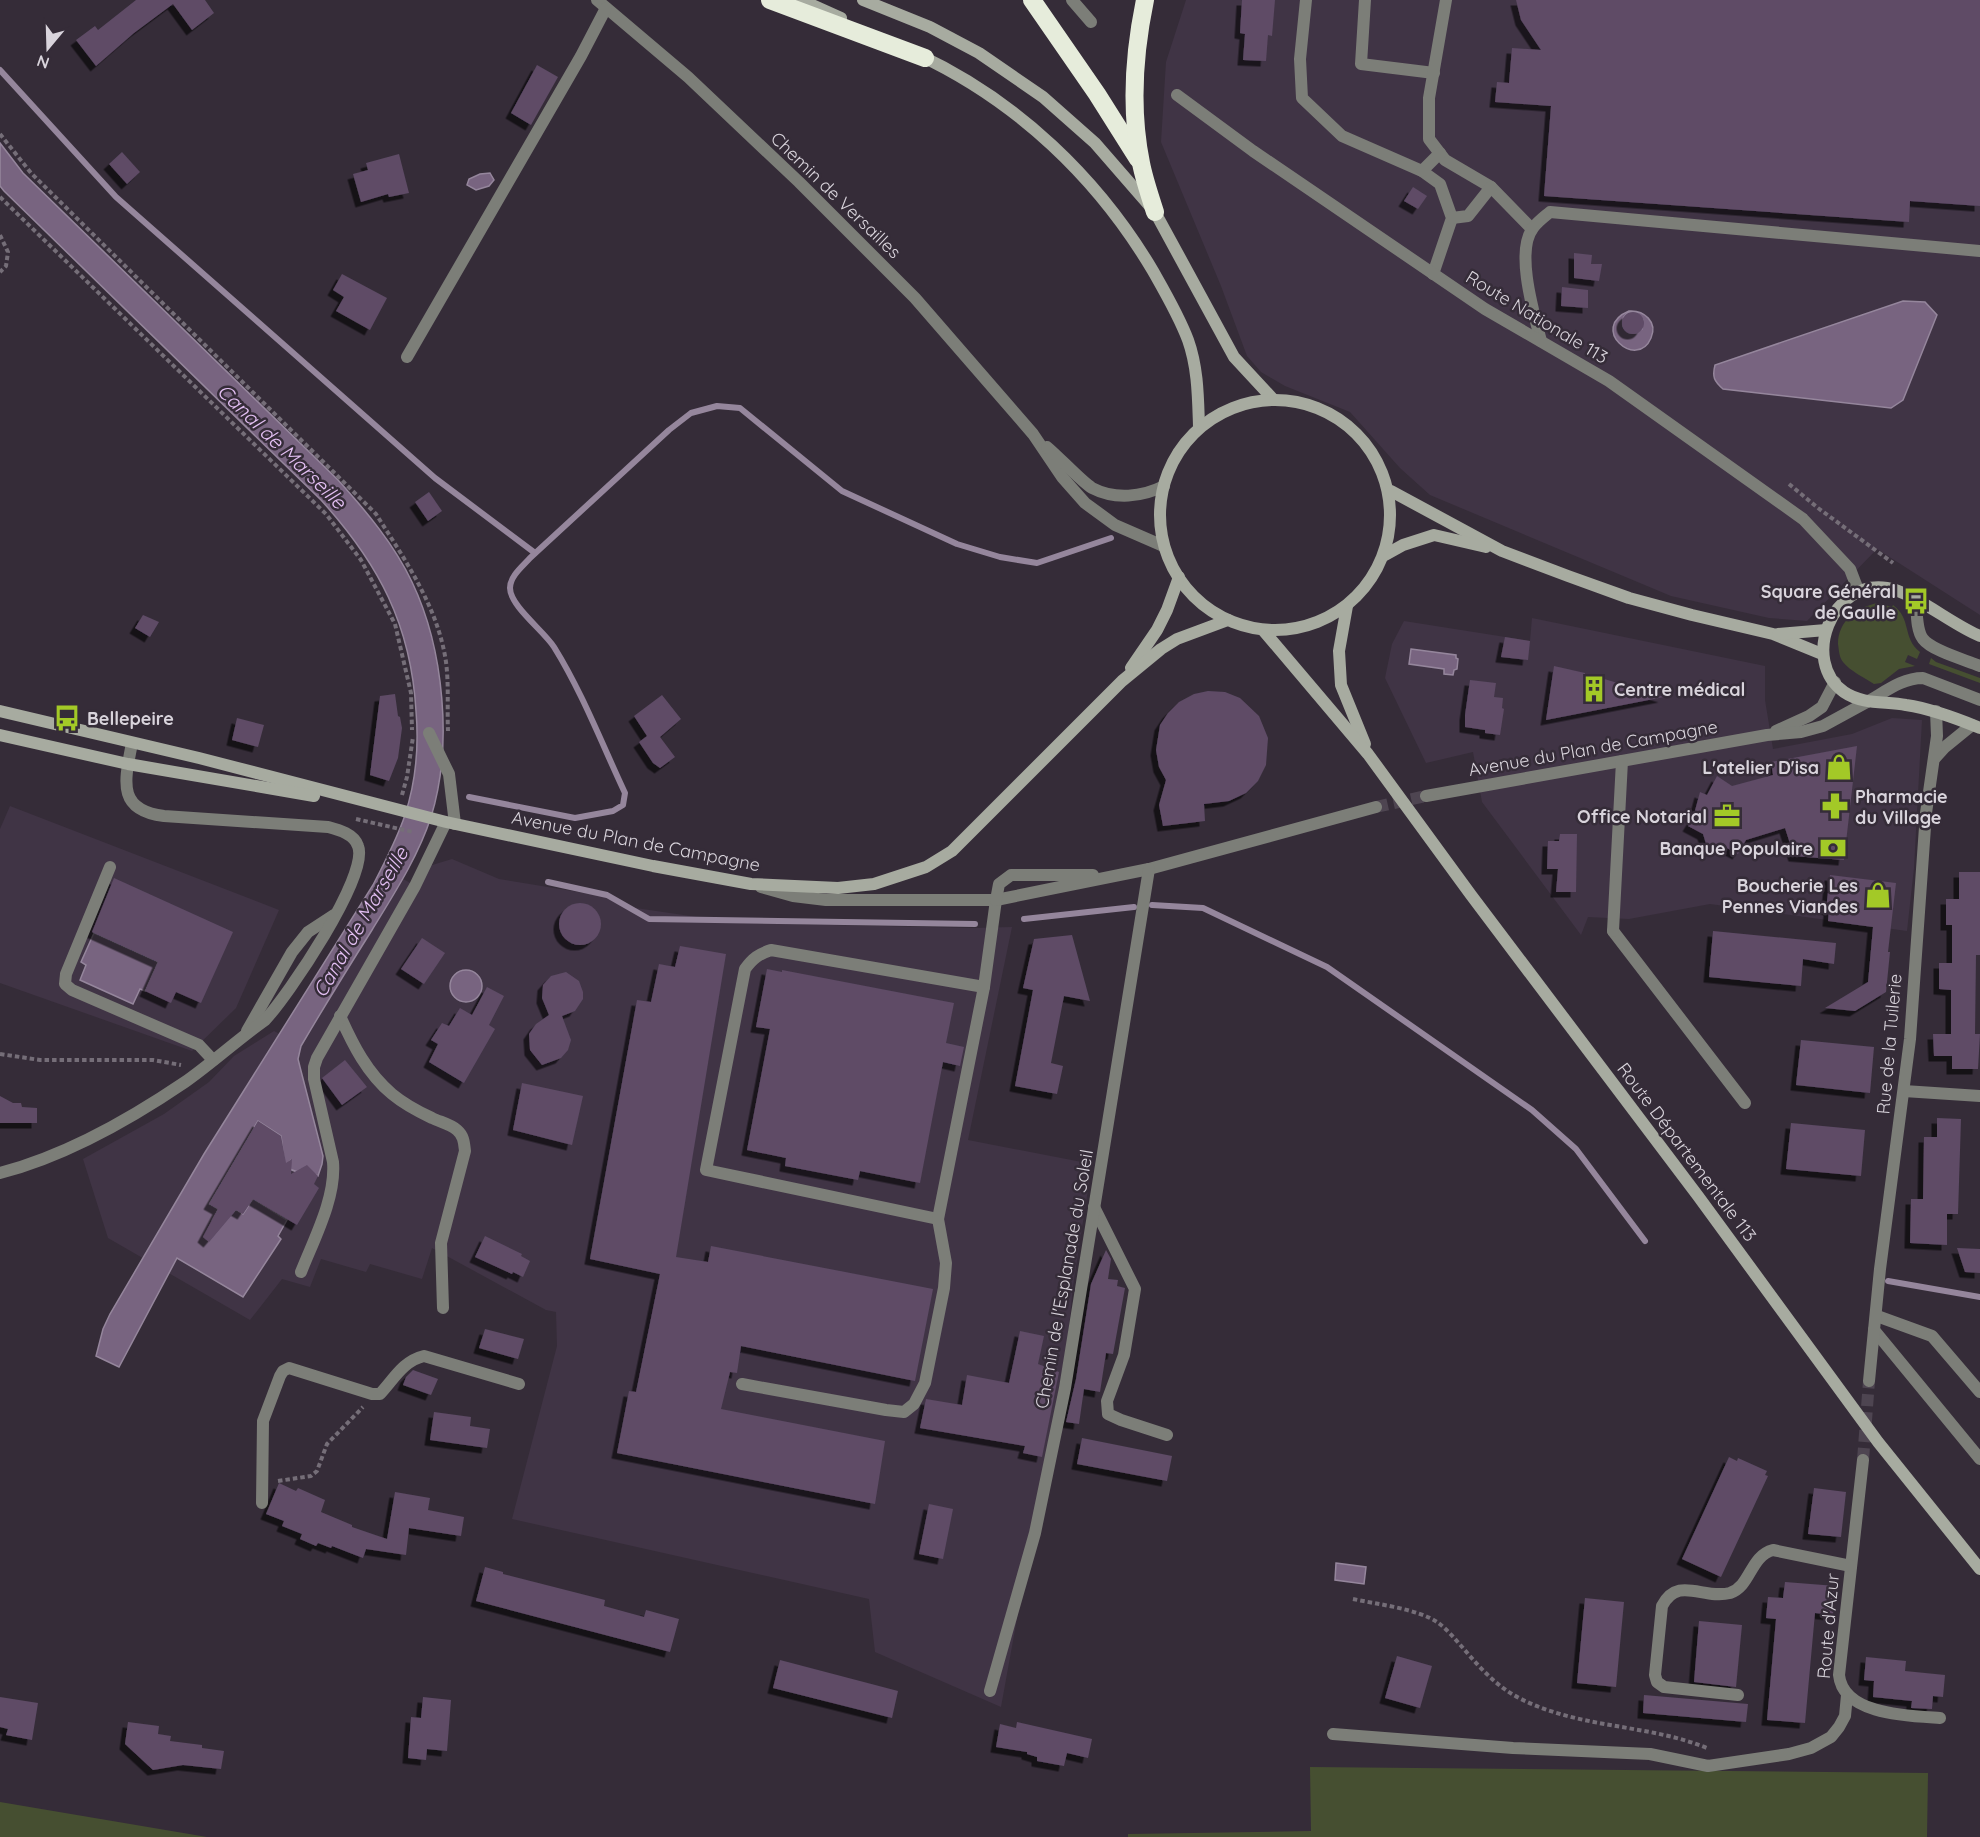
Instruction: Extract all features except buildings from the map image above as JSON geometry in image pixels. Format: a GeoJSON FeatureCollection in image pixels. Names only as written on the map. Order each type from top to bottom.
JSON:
{"type":"FeatureCollection","features":[{"type":"Feature","properties":{"kind":"highway"},"geometry":{"type":"LineString","coordinates":[[770,0],[925,58]]}},
{"type":"Feature","properties":{"kind":"highway"},"geometry":{"type":"LineString","coordinates":[[1032,0],[1141,163]]}},
{"type":"Feature","properties":{"kind":"highway"},"geometry":{"type":"LineString","coordinates":[[1145,0],[1135,66],[1134,111],[1141,163],[1155,212]]}},
{"type":"Feature","properties":{"kind":"main road"},"geometry":{"type":"LineString","coordinates":[[801,0],[925,58],[973,85],[1021,117],[1064,156],[1104,200],[1138,245],[1171,302],[1188,341],[1198,380],[1199,426]]}},
{"type":"Feature","properties":{"kind":"main road"},"geometry":{"type":"LineString","coordinates":[[863,0],[930,27],[969,48],[1043,97],[1095,143],[1155,212],[1234,357],[1272,398]]}},
{"type":"Feature","properties":{"kind":"main road"},"geometry":{"type":"LineString","coordinates":[[1272,398],[1309,408],[1337,421],[1358,439],[1375,461],[1390,491],[1392,519],[1385,555],[1359,595],[1347,606],[1322,621],[1293,629],[1263,630],[1245,628],[1228,620],[1200,600],[1179,577],[1161,545],[1159,516],[1164,486],[1175,457],[1199,426],[1243,403],[1272,398]]}},
{"type":"Feature","properties":{"kind":"main road"},"geometry":{"type":"LineString","coordinates":[[1390,491],[1502,551]]}},
{"type":"Feature","properties":{"kind":"main road"},"geometry":{"type":"LineString","coordinates":[[1385,555],[1403,544],[1434,535],[1502,551],[1629,597],[1773,634],[1822,654]]}},
{"type":"Feature","properties":{"kind":"main road","name":"Avenue du Plan de Campagne"},"geometry":{"type":"LineString","coordinates":[[1122,681],[1157,630],[1179,577]]}},
{"type":"Feature","properties":{"kind":"main road"},"geometry":{"type":"LineString","coordinates":[[1976,727],[1936,711],[1905,704],[1867,702],[1844,692],[1826,667],[1822,654],[1826,630],[1831,619],[1848,597],[1858,590],[1872,587],[1888,588],[1900,592],[1980,636]]}},
{"type":"Feature","properties":{"kind":"main road","name":"Route Départementale 113"},"geometry":{"type":"LineString","coordinates":[[1347,606],[1339,651],[1341,685],[1368,754]]}},
{"type":"Feature","properties":{"kind":"main road","name":"Avenue du Plan de Campagne"},"geometry":{"type":"LineString","coordinates":[[0,711],[199,758],[395,810],[653,866],[751,884],[838,888],[874,884],[926,867],[952,851],[1122,681],[1161,649],[1178,639],[1228,620]]}},
{"type":"Feature","properties":{"kind":"main road","name":"Route Départementale 113"},"geometry":{"type":"LineString","coordinates":[[1263,630],[1368,754],[1698,1196],[1878,1442],[1980,1569]]}},
{"type":"Feature","properties":{"kind":"main road"},"geometry":{"type":"LineString","coordinates":[[1773,634],[1826,630]]}},
{"type":"Feature","properties":{"kind":"main road","name":"Avenue du Plan de Campagne"},"geometry":{"type":"LineString","coordinates":[[0,735],[128,764],[395,810]]}},
{"type":"Feature","properties":{"kind":"street"},"geometry":{"type":"LineString","coordinates":[[1072,0],[1091,21]]}},
{"type":"Feature","properties":{"kind":"street"},"geometry":{"type":"LineString","coordinates":[[1306,0],[1300,59],[1302,98],[1342,136],[1422,171],[1440,184],[1452,218],[1433,274]]}},
{"type":"Feature","properties":{"kind":"street"},"geometry":{"type":"LineString","coordinates":[[1365,0],[1361,64],[1434,73]]}},
{"type":"Feature","properties":{"kind":"street"},"geometry":{"type":"LineString","coordinates":[[1446,0],[1429,98],[1429,139],[1445,160],[1491,187],[1532,229]]}},
{"type":"Feature","properties":{"kind":"street"},"geometry":{"type":"LineString","coordinates":[[407,357],[580,56],[602,4]]}},
{"type":"Feature","properties":{"kind":"street","name":"Chemin de Versailles"},"geometry":{"type":"LineString","coordinates":[[602,4],[688,77],[799,182],[915,298],[1033,434],[1091,487],[1111,496],[1149,494],[1164,486]]}},
{"type":"Feature","properties":{"kind":"street","name":"Route Nationale 113"},"geometry":{"type":"LineString","coordinates":[[1177,95],[1253,151],[1485,309],[1609,381],[1803,519],[1850,569],[1858,590]]}},
{"type":"Feature","properties":{"kind":"street"},"geometry":{"type":"LineString","coordinates":[[1422,171],[1440,153]]}},
{"type":"Feature","properties":{"kind":"street"},"geometry":{"type":"LineString","coordinates":[[1452,218],[1468,216],[1491,187]]}},
{"type":"Feature","properties":{"kind":"street"},"geometry":{"type":"LineString","coordinates":[[1541,341],[1524,256],[1532,229],[1550,212],[1980,252]]}},
{"type":"Feature","properties":{"kind":"street","name":"Chemin de Versailles"},"geometry":{"type":"LineString","coordinates":[[1033,434],[1062,477],[1085,503],[1115,525],[1161,545]]}},
{"type":"Feature","properties":{"kind":"street"},"geometry":{"type":"LineString","coordinates":[[1916,601],[1918,625],[1923,639],[1941,650],[1980,666]]}},
{"type":"Feature","properties":{"kind":"street","name":"Avenue du Plan de Campagne"},"geometry":{"type":"LineString","coordinates":[[1426,796],[1767,735],[1801,732],[1822,726],[1906,680],[1914,678],[1923,678],[1980,700]]}},
{"type":"Feature","properties":{"kind":"street","name":"Avenue du Plan de Campagne"},"geometry":{"type":"LineString","coordinates":[[1767,735],[1809,716],[1822,706],[1835,682]]}},
{"type":"Feature","properties":{"kind":"street","name":"Rue de la Tuilerie"},"geometry":{"type":"LineString","coordinates":[[1869,1380],[1880,1269],[1904,1091],[1926,813],[1937,736],[1936,711]]}},
{"type":"Feature","properties":{"kind":"street"},"geometry":{"type":"LineString","coordinates":[[1933,762],[1945,747],[1976,727]]}},
{"type":"Feature","properties":{"kind":"street"},"geometry":{"type":"LineString","coordinates":[[302,1272],[332,1190],[334,1175],[314,1079],[314,1067],[340,1016],[451,823],[449,774],[429,733]]}},
{"type":"Feature","properties":{"kind":"street"},"geometry":{"type":"LineString","coordinates":[[0,1173],[17,1169],[70,1148],[134,1115],[200,1070],[265,1020],[304,968],[337,912],[359,861],[359,846],[350,836],[328,828],[152,815],[141,811],[128,798],[126,779],[132,743]]}},
{"type":"Feature","properties":{"kind":"street"},"geometry":{"type":"LineString","coordinates":[[1622,761],[1613,931],[1745,1103]]}},
{"type":"Feature","properties":{"kind":"street"},"geometry":{"type":"LineString","coordinates":[[751,884],[793,896],[826,900],[996,900],[1149,869],[1376,807]]}},
{"type":"Feature","properties":{"kind":"street"},"geometry":{"type":"LineString","coordinates":[[110,867],[66,974],[65,984],[72,990],[199,1045],[213,1060]]}},
{"type":"Feature","properties":{"kind":"street","name":"Chemin de l'Esplanade du Soleil"},"geometry":{"type":"LineString","coordinates":[[990,1690],[1037,1522],[1065,1388],[1149,869]]}},
{"type":"Feature","properties":{"kind":"street"},"geometry":{"type":"LineString","coordinates":[[742,1384],[886,1410],[904,1412],[914,1404],[925,1383],[944,1288],[946,1263],[938,1219],[984,987],[999,884],[1011,875],[1119,875]]}},
{"type":"Feature","properties":{"kind":"street"},"geometry":{"type":"LineString","coordinates":[[246,1033],[296,946],[308,932],[337,912]]}},
{"type":"Feature","properties":{"kind":"street"},"geometry":{"type":"LineString","coordinates":[[938,1219],[706,1170],[745,969],[759,954],[771,950],[984,987]]}},
{"type":"Feature","properties":{"kind":"street"},"geometry":{"type":"LineString","coordinates":[[340,1016],[355,1048],[369,1070],[390,1092],[409,1107],[449,1125],[458,1131],[464,1140],[465,1151],[441,1243],[443,1308]]}},
{"type":"Feature","properties":{"kind":"street"},"geometry":{"type":"LineString","coordinates":[[1904,1091],[1980,1096]]}},
{"type":"Feature","properties":{"kind":"street"},"geometry":{"type":"LineString","coordinates":[[1094,1207],[1135,1288],[1124,1356],[1107,1401],[1108,1414],[1167,1435]]}},
{"type":"Feature","properties":{"kind":"street"},"geometry":{"type":"LineString","coordinates":[[1876,1316],[1932,1336],[1980,1392]]}},
{"type":"Feature","properties":{"kind":"street"},"geometry":{"type":"LineString","coordinates":[[1874,1330],[1980,1459]]}},
{"type":"Feature","properties":{"kind":"street"},"geometry":{"type":"LineString","coordinates":[[262,1503],[263,1421],[275,1387],[283,1371],[289,1368],[372,1394],[380,1394],[403,1366],[415,1358],[424,1356],[519,1384]]}},
{"type":"Feature","properties":{"kind":"street","name":"Route d'Azur"},"geometry":{"type":"LineString","coordinates":[[1863,1460],[1839,1676],[1840,1686],[1847,1695],[1859,1703],[1879,1710],[1900,1715],[1940,1719]]}},
{"type":"Feature","properties":{"kind":"street"},"geometry":{"type":"LineString","coordinates":[[1738,1695],[1664,1687],[1657,1682],[1655,1675],[1662,1606],[1667,1597],[1682,1589],[1719,1595],[1734,1592],[1742,1584],[1757,1560],[1764,1553],[1773,1551],[1851,1566]]}},
{"type":"Feature","properties":{"kind":"street"},"geometry":{"type":"LineString","coordinates":[[1333,1734],[1513,1749],[1650,1754],[1708,1766],[1789,1754],[1810,1748],[1831,1737],[1845,1716],[1847,1695]]}},
{"type":"Feature","properties":{"kind":"path"},"geometry":{"type":"LineString","coordinates":[[0,134],[31,173],[376,514],[411,570],[433,614],[446,662],[448,741]]}},
{"type":"Feature","properties":{"kind":"path"},"geometry":{"type":"LineString","coordinates":[[0,197],[326,514],[361,560],[395,624],[411,693],[413,736],[407,777],[395,810]]}},
{"type":"Feature","properties":{"kind":"path"},"geometry":{"type":"LineString","coordinates":[[0,235],[8,252],[6,266],[0,272]]}},
{"type":"Feature","properties":{"kind":"path"},"geometry":{"type":"LineString","coordinates":[[1789,484],[1893,563]]}},
{"type":"Feature","properties":{"kind":"path"},"geometry":{"type":"LineString","coordinates":[[0,1054],[40,1060],[153,1060],[200,1070]]}},
{"type":"Feature","properties":{"kind":"path"},"geometry":{"type":"LineString","coordinates":[[262,1484],[311,1476],[317,1471],[327,1444],[355,1414],[380,1394]]}},
{"type":"Feature","properties":{"kind":"path"},"geometry":{"type":"LineString","coordinates":[[1353,1599],[1424,1616],[1437,1623],[1497,1684],[1519,1698],[1550,1712],[1689,1741],[1734,1762]]}},
{"type":"Feature","properties":{"kind":"shaded area"},"geometry":{"type":"Polygon","coordinates":[[[1186,0],[1980,0],[1980,615],[1877,549],[1807,621],[1769,618],[1671,596],[1430,495],[1400,468],[1350,412],[1285,386],[1261,372],[1247,356],[1221,286],[1161,142],[1166,62],[1186,0]]]}},
{"type":"Feature","properties":{"kind":"shaded area"},"geometry":{"type":"Polygon","coordinates":[[[1532,618],[1765,666],[1765,700],[1773,749],[1852,734],[1892,718],[1922,720],[1914,868],[1907,931],[1710,904],[1629,919],[1588,917],[1581,935],[1482,802],[1473,752],[1426,763],[1385,678],[1392,644],[1404,621],[1530,641],[1532,618]]]}},
{"type":"Feature","properties":{"kind":"shaded area"},"geometry":{"type":"Polygon","coordinates":[[[10,806],[279,910],[236,1008],[192,1051],[0,983],[0,829],[10,806]]]}},
{"type":"Feature","properties":{"kind":"shaded area"},"geometry":{"type":"Polygon","coordinates":[[[452,859],[499,879],[603,896],[622,906],[738,923],[1012,927],[968,1140],[1092,1164],[1073,1286],[1068,1338],[1001,1707],[875,1652],[869,1599],[512,1519],[557,1346],[556,1312],[546,1310],[432,1248],[422,1279],[370,1264],[366,1272],[321,1259],[310,1287],[282,1279],[250,1320],[108,1238],[83,1159],[164,1114],[209,1082],[234,1056],[274,1031],[300,1045],[403,879],[420,888],[429,866],[452,859]]]}},
{"type":"Feature","properties":{"kind":"green space"},"geometry":{"type":"Polygon","coordinates":[[[1878,603],[1892,607],[1893,605],[1899,610],[1914,647],[1920,652],[1917,659],[1908,655],[1905,662],[1915,666],[1899,669],[1881,683],[1874,684],[1843,662],[1838,644],[1841,628],[1850,616],[1878,603]]]}},
{"type":"Feature","properties":{"kind":"green space"},"geometry":{"type":"Polygon","coordinates":[[[1931,658],[1936,662],[1980,678],[1980,683],[1929,664],[1931,658]]]}},
{"type":"Feature","properties":{"kind":"green space"},"geometry":{"type":"Polygon","coordinates":[[[1310,1767],[1928,1773],[1927,1837],[1128,1837],[1128,1834],[1311,1831],[1310,1767]]]}},
{"type":"Feature","properties":{"kind":"green space"},"geometry":{"type":"Polygon","coordinates":[[[0,1802],[207,1837],[0,1837],[0,1802]]]}},
{"type":"Feature","properties":{"kind":"water","name":"Canal de Marseille"},"geometry":{"type":"Polygon","coordinates":[[[0,143],[23,173],[338,480],[369,516],[405,568],[423,608],[432,637],[442,698],[442,760],[438,789],[426,832],[397,889],[301,1046],[298,1059],[323,1156],[318,1176],[288,1168],[291,1160],[285,1167],[281,1136],[258,1121],[209,1204],[218,1209],[212,1220],[219,1224],[236,1210],[243,1214],[253,1199],[287,1220],[278,1236],[281,1239],[243,1297],[177,1258],[119,1367],[96,1356],[103,1329],[110,1314],[204,1154],[373,885],[395,842],[409,802],[417,750],[413,680],[399,623],[388,597],[360,548],[342,524],[321,500],[4,191],[0,186],[0,143]]]}},
{"type":"Feature","properties":{"kind":"water"},"geometry":{"type":"Polygon","coordinates":[[[490,173],[494,180],[489,186],[476,190],[467,185],[469,179],[490,173]]]}},
{"type":"Feature","properties":{"kind":"water"},"geometry":{"type":"Polygon","coordinates":[[[1903,301],[1925,302],[1937,315],[1903,400],[1891,408],[1723,389],[1714,378],[1715,365],[1903,301]]]}},
{"type":"Feature","properties":{"kind":"water"},"geometry":{"type":"Polygon","coordinates":[[[1629,311],[1635,311],[1648,318],[1653,332],[1644,347],[1636,350],[1619,343],[1614,336],[1613,327],[1618,318],[1629,311]],[[1630,312],[1624,318],[1622,322],[1625,330],[1635,333],[1642,329],[1643,320],[1637,313],[1630,312]]]}},
{"type":"Feature","properties":{"kind":"water"},"geometry":{"type":"Polygon","coordinates":[[[1411,649],[1456,655],[1457,669],[1454,670],[1453,675],[1444,674],[1444,669],[1409,664],[1411,649]]]}},
{"type":"Feature","properties":{"kind":"water"},"geometry":{"type":"Polygon","coordinates":[[[94,933],[158,962],[145,991],[140,989],[133,1004],[80,980],[86,965],[81,962],[94,933]]]}},
{"type":"Feature","properties":{"kind":"water"},"geometry":{"type":"Polygon","coordinates":[[[466,970],[477,975],[482,986],[477,997],[466,1002],[455,997],[450,986],[455,975],[466,970]]]}},
{"type":"Feature","properties":{"kind":"water"},"geometry":{"type":"Polygon","coordinates":[[[1336,1563],[1366,1567],[1364,1584],[1335,1580],[1336,1563]]]}},
{"type":"Feature","properties":{"kind":"waterway"},"geometry":{"type":"LineString","coordinates":[[0,70],[116,197],[435,478],[535,553]]}},
{"type":"Feature","properties":{"kind":"waterway"},"geometry":{"type":"LineString","coordinates":[[469,797],[575,818],[613,811],[623,805],[625,793],[574,682],[554,647],[515,603],[510,588],[512,579],[530,558],[669,430],[691,413],[717,406],[740,408],[842,491],[957,544],[1000,557],[1037,563],[1111,538]]}},
{"type":"Feature","properties":{"kind":"waterway"},"geometry":{"type":"LineString","coordinates":[[548,882],[607,895],[649,919],[975,924]]}},
{"type":"Feature","properties":{"kind":"waterway"},"geometry":{"type":"LineString","coordinates":[[1152,905],[1203,908],[1327,967],[1532,1110],[1576,1149],[1645,1241]]}},
{"type":"Feature","properties":{"kind":"waterway"},"geometry":{"type":"LineString","coordinates":[[1024,919],[1134,907]]}},
{"type":"Feature","properties":{"kind":"waterway"},"geometry":{"type":"LineString","coordinates":[[1888,1281],[1980,1297]]}},
{"type":"Feature","properties":{"kind":"tunnel"},"geometry":{"type":"LineString","coordinates":[[1376,807],[1426,796]]}},
{"type":"Feature","properties":{"kind":"tunnel"},"geometry":{"type":"LineString","coordinates":[[1863,1460],[1869,1381]]}},
{"type":"Feature","properties":{"kind":"place","name":"Square Général de Gaulle"},"geometry":{"type":"Point","coordinates":[1916,601]}},
{"type":"Feature","properties":{"kind":"place","name":"Centre médical"},"geometry":{"type":"Point","coordinates":[1594,689]}},
{"type":"Feature","properties":{"kind":"place","name":"Bellepeire"},"geometry":{"type":"Point","coordinates":[67,718]}},
{"type":"Feature","properties":{"kind":"place","name":"L'atelier D'isa"},"geometry":{"type":"Point","coordinates":[1839,767]}},
{"type":"Feature","properties":{"kind":"place","name":"Pharmacie du Village"},"geometry":{"type":"Point","coordinates":[1835,806]}},
{"type":"Feature","properties":{"kind":"place","name":"Office Notarial"},"geometry":{"type":"Point","coordinates":[1727,816]}},
{"type":"Feature","properties":{"kind":"place","name":"Banque Populaire"},"geometry":{"type":"Point","coordinates":[1833,848]}},
{"type":"Feature","properties":{"kind":"place","name":"Boucherie Les Pennes Viandes"},"geometry":{"type":"Point","coordinates":[1878,895]}}]}
